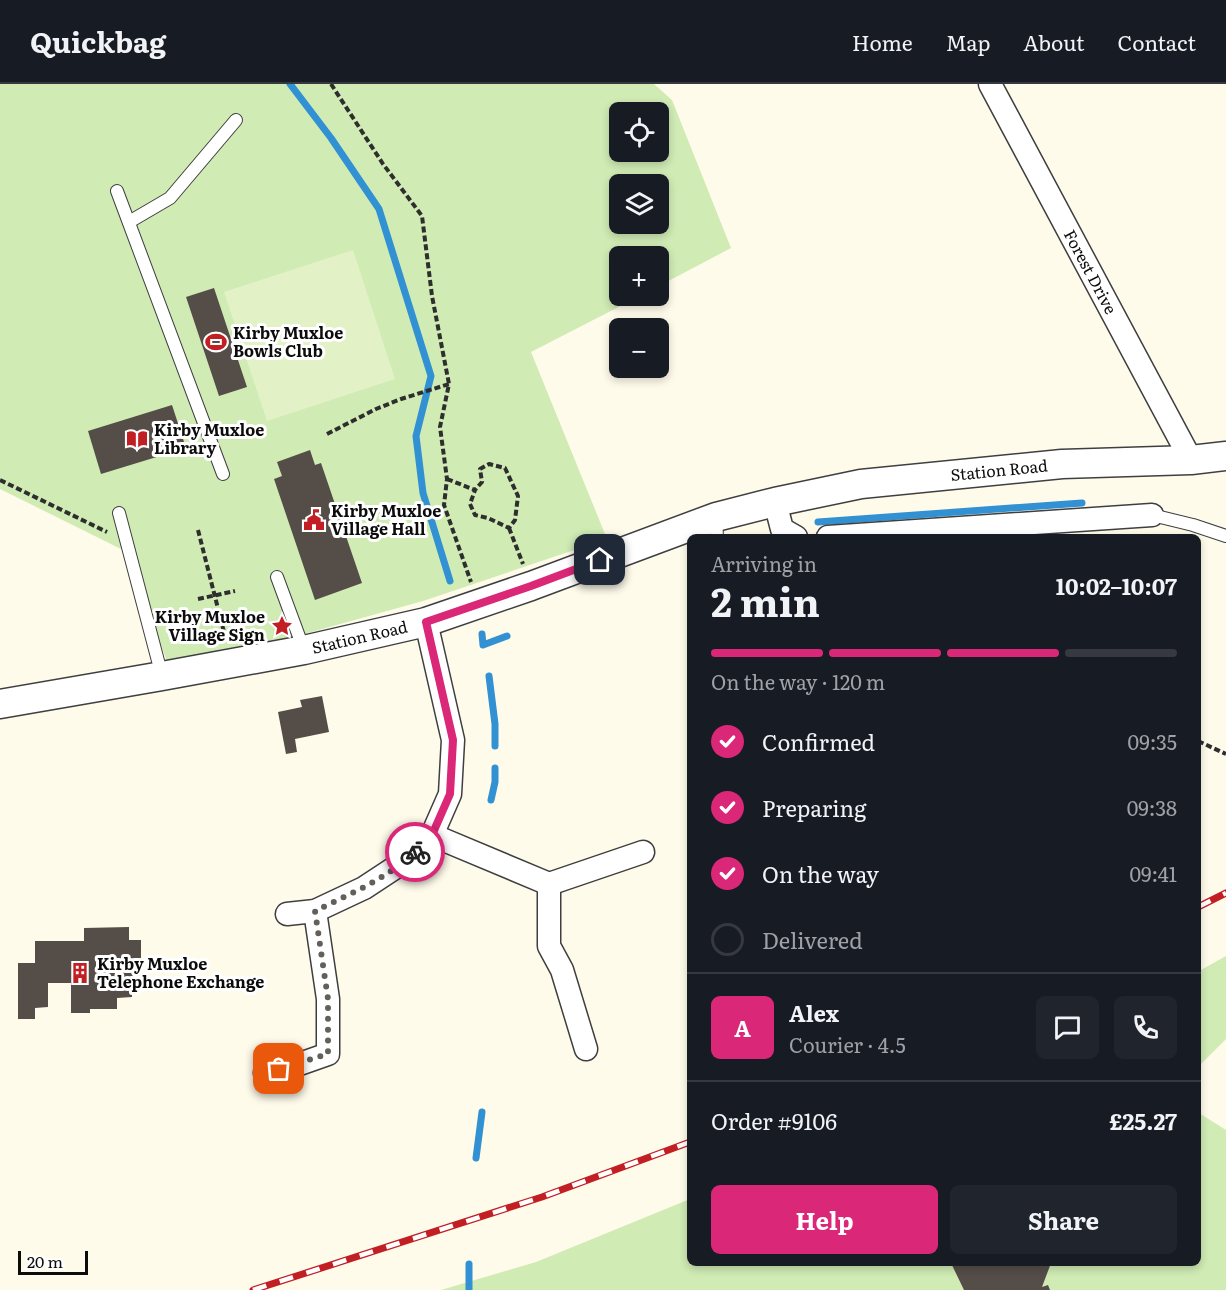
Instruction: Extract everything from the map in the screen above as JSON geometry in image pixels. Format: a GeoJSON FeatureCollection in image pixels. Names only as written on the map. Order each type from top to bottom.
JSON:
{"type":"FeatureCollection","features":[{"type":"Feature","properties":{"kind":"street","name":"Forest Drive"},"geometry":{"type":"LineString","coordinates":[[990,84],[1191,460]]}},
{"type":"Feature","properties":{"kind":"street","name":"Station Road"},"geometry":{"type":"LineString","coordinates":[[695,534],[775,502],[861,484],[1062,464],[1191,460],[1226,456]]}},
{"type":"Feature","properties":{"kind":"street"},"geometry":{"type":"LineString","coordinates":[[775,502],[782,529],[791,534]]}},
{"type":"Feature","properties":{"kind":"street"},"geometry":{"type":"LineString","coordinates":[[926,534],[1152,515]]}},
{"type":"Feature","properties":{"kind":"street","name":"Station Road"},"geometry":{"type":"LineString","coordinates":[[0,704],[303,650],[426,622],[687,537]]}},
{"type":"Feature","properties":{"kind":"street"},"geometry":{"type":"LineString","coordinates":[[287,914],[315,911],[363,888],[402,863],[432,835],[450,794],[453,740],[426,622]]}},
{"type":"Feature","properties":{"kind":"street"},"geometry":{"type":"LineString","coordinates":[[432,835],[549,884],[643,852]]}},
{"type":"Feature","properties":{"kind":"street"},"geometry":{"type":"LineString","coordinates":[[549,884],[549,946],[562,969],[586,1049]]}},
{"type":"Feature","properties":{"kind":"street"},"geometry":{"type":"LineString","coordinates":[[265,1073],[328,1054],[328,999],[315,911]]}},
{"type":"Feature","properties":{"kind":"lane"},"geometry":{"type":"LineString","coordinates":[[129,222],[170,198],[236,120]]}},
{"type":"Feature","properties":{"kind":"lane"},"geometry":{"type":"LineString","coordinates":[[117,191],[223,474]]}},
{"type":"Feature","properties":{"kind":"lane"},"geometry":{"type":"LineString","coordinates":[[119,513],[162,676]]}},
{"type":"Feature","properties":{"kind":"lane"},"geometry":{"type":"LineString","coordinates":[[1152,515],[1226,536]]}},
{"type":"Feature","properties":{"kind":"lane"},"geometry":{"type":"LineString","coordinates":[[277,577],[303,650]]}},
{"type":"Feature","properties":{"kind":"path"},"geometry":{"type":"LineString","coordinates":[[331,84],[383,164],[422,216],[432,296],[449,384],[440,427],[447,479],[444,505],[479,604]]}},
{"type":"Feature","properties":{"kind":"path"},"geometry":{"type":"LineString","coordinates":[[327,434],[376,409],[449,384]]}},
{"type":"Feature","properties":{"kind":"path"},"geometry":{"type":"LineString","coordinates":[[509,528],[515,520],[518,496],[505,468],[489,464],[480,469],[482,482],[475,490],[470,504],[475,515],[489,518],[509,528],[531,586]]}},
{"type":"Feature","properties":{"kind":"path"},"geometry":{"type":"LineString","coordinates":[[447,479],[475,490]]}},
{"type":"Feature","properties":{"kind":"path"},"geometry":{"type":"LineString","coordinates":[[0,480],[126,542]]}},
{"type":"Feature","properties":{"kind":"path"},"geometry":{"type":"LineString","coordinates":[[198,530],[232,663]]}},
{"type":"Feature","properties":{"kind":"path"},"geometry":{"type":"LineString","coordinates":[[198,599],[236,591]]}},
{"type":"Feature","properties":{"kind":"path"},"geometry":{"type":"LineString","coordinates":[[1201,742],[1226,754]]}},
{"type":"Feature","properties":{"kind":"green space"},"geometry":{"type":"Polygon","coordinates":[[[0,84],[654,84],[672,100],[731,248],[669,281],[669,246],[609,246],[609,306],[621,306],[531,352],[607,539],[423,601],[171,671],[123,550],[0,489],[0,84]]]}},
{"type":"Feature","properties":{"kind":"green space"},"geometry":{"type":"Polygon","coordinates":[[[353,250],[395,379],[267,421],[224,292],[353,250]]]}},
{"type":"Feature","properties":{"kind":"green space"},"geometry":{"type":"Polygon","coordinates":[[[1226,956],[1226,1039],[1201,1064],[1201,970],[1226,956]]]}},
{"type":"Feature","properties":{"kind":"green space"},"geometry":{"type":"Polygon","coordinates":[[[1201,1114],[1226,1130],[1226,1290],[441,1290],[536,1262],[687,1200],[687,1266],[1201,1266],[1201,1114]]]}},
{"type":"Feature","properties":{"kind":"building","name":"Kirby Muxloe Bowls Club"},"geometry":{"type":"Polygon","coordinates":[[[214,288],[247,387],[219,396],[186,297],[214,288]]]}},
{"type":"Feature","properties":{"kind":"building","name":"Kirby Muxloe Library"},"geometry":{"type":"Polygon","coordinates":[[[172,405],[186,448],[101,474],[88,431],[172,405]]]}},
{"type":"Feature","properties":{"kind":"building","name":"Kirby Muxloe Village Hall"},"geometry":{"type":"Polygon","coordinates":[[[310,450],[315,465],[321,463],[362,583],[315,600],[274,479],[282,476],[277,462],[310,450]]]}},
{"type":"Feature","properties":{"kind":"building"},"geometry":{"type":"Polygon","coordinates":[[[322,696],[329,732],[295,739],[297,752],[286,754],[278,712],[302,707],[300,700],[322,696]]]}},
{"type":"Feature","properties":{"kind":"building","name":"Kirby Muxloe Telephone Exchange"},"geometry":{"type":"Polygon","coordinates":[[[129,927],[129,940],[141,940],[141,982],[132,982],[132,997],[117,998],[117,1009],[90,1009],[90,1013],[71,1013],[71,983],[48,983],[48,1007],[35,1008],[35,1019],[18,1019],[18,963],[35,963],[35,941],[84,941],[84,928],[129,927]]]}},
{"type":"Feature","properties":{"kind":"building"},"geometry":{"type":"Polygon","coordinates":[[[952,1266],[1050,1266],[1042,1287],[1048,1285],[1050,1290],[964,1290],[952,1266]]]}},
{"type":"Feature","properties":{"kind":"waterway"},"geometry":{"type":"LineString","coordinates":[[290,84],[331,138],[379,209],[431,376],[416,436],[423,493],[450,581]]}},
{"type":"Feature","properties":{"kind":"waterway"},"geometry":{"type":"LineString","coordinates":[[818,522],[1082,503]]}},
{"type":"Feature","properties":{"kind":"waterway"},"geometry":{"type":"LineString","coordinates":[[482,634],[483,645],[507,636]]}},
{"type":"Feature","properties":{"kind":"waterway"},"geometry":{"type":"LineString","coordinates":[[489,676],[495,724],[495,746]]}},
{"type":"Feature","properties":{"kind":"waterway"},"geometry":{"type":"LineString","coordinates":[[491,800],[495,768]]}},
{"type":"Feature","properties":{"kind":"waterway"},"geometry":{"type":"LineString","coordinates":[[476,1158],[482,1112]]}},
{"type":"Feature","properties":{"kind":"waterway"},"geometry":{"type":"LineString","coordinates":[[469,1264],[469,1290]]}},
{"type":"Feature","properties":{"kind":"railway"},"geometry":{"type":"LineString","coordinates":[[1201,906],[1226,893]]}},
{"type":"Feature","properties":{"kind":"railway"},"geometry":{"type":"LineString","coordinates":[[253,1290],[542,1197],[687,1143]]}},
{"type":"Feature","properties":{"kind":"way so far"},"geometry":{"type":"LineString","coordinates":[[279,1069],[328,1054],[328,999],[315,911],[363,888],[415,852]]}},
{"type":"Feature","properties":{"kind":"place","name":"Kirby Muxloe Bowls Club"},"geometry":{"type":"Point","coordinates":[216,342]}},
{"type":"Feature","properties":{"kind":"place","name":"Kirby Muxloe Library"},"geometry":{"type":"Point","coordinates":[137,439]}},
{"type":"Feature","properties":{"kind":"place","name":"Kirby Muxloe Village Hall"},"geometry":{"type":"Point","coordinates":[314,520]}},
{"type":"Feature","properties":{"kind":"place","name":"Kirby Muxloe Village Sign"},"geometry":{"type":"Point","coordinates":[282,626]}},
{"type":"Feature","properties":{"kind":"place","name":"Kirby Muxloe Telephone Exchange"},"geometry":{"type":"Point","coordinates":[80,973]}},
{"type":"Feature","properties":{"kind":"route"},"geometry":{"type":"LineString","coordinates":[[415,852],[432,835],[450,794],[453,740],[426,622],[600,560]]}}]}
